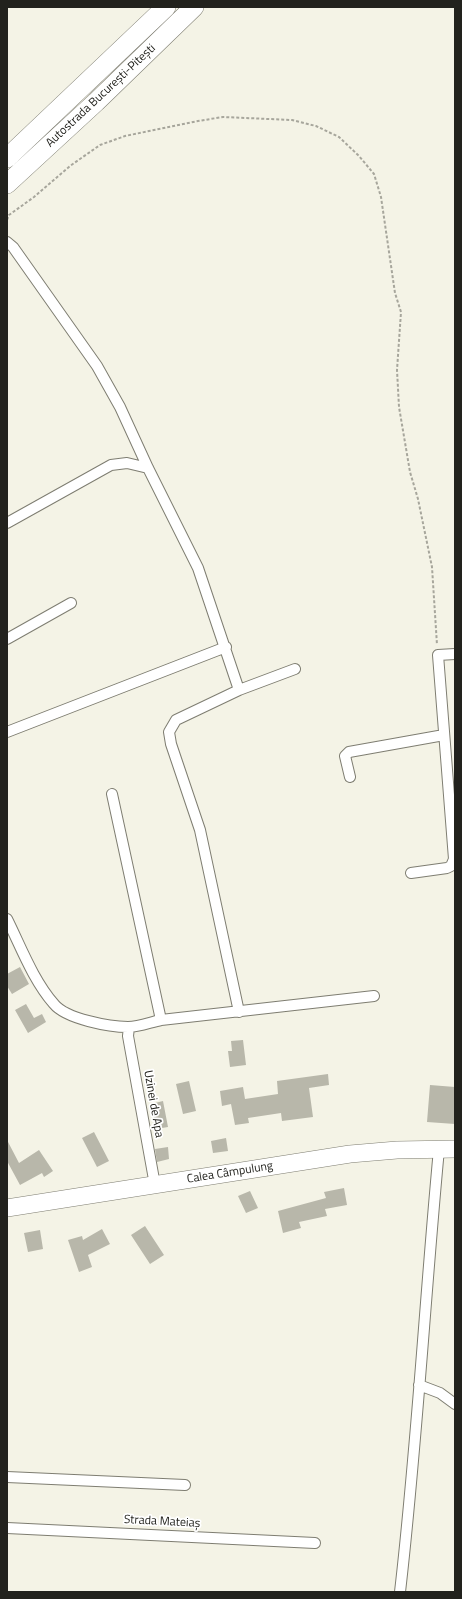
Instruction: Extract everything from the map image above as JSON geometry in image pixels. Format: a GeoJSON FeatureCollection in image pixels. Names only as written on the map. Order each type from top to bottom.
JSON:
{"type":"FeatureCollection","features":[{"type":"Feature","properties":{"kind":"highway","name":"Autostrada București-Pitești"},"geometry":{"type":"LineString","coordinates":[[7,158],[166,7]]}},
{"type":"Feature","properties":{"kind":"highway","name":"Autostrada București-Pitești"},"geometry":{"type":"LineString","coordinates":[[7,184],[111,88],[194,7]]}},
{"type":"Feature","properties":{"kind":"highway","name":"Calea Câmpulung"},"geometry":{"type":"LineString","coordinates":[[7,1208],[350,1154],[447,1149]]}},
{"type":"Feature","properties":{"kind":"street"},"geometry":{"type":"LineString","coordinates":[[7,242],[13,247],[97,366],[120,407],[148,468],[198,568],[226,647],[239,690]]}},
{"type":"Feature","properties":{"kind":"street"},"geometry":{"type":"LineString","coordinates":[[7,523],[111,465],[127,463],[148,468]]}},
{"type":"Feature","properties":{"kind":"street"},"geometry":{"type":"LineString","coordinates":[[7,639],[71,603]]}},
{"type":"Feature","properties":{"kind":"street"},"geometry":{"type":"LineString","coordinates":[[7,732],[226,647]]}},
{"type":"Feature","properties":{"kind":"street"},"geometry":{"type":"LineString","coordinates":[[412,873],[446,868],[453,863],[454,853],[450,746],[444,735],[438,655],[455,654]]}},
{"type":"Feature","properties":{"kind":"street"},"geometry":{"type":"LineString","coordinates":[[239,1012],[200,830],[171,744],[169,732],[176,720],[239,690],[295,669]]}},
{"type":"Feature","properties":{"kind":"street"},"geometry":{"type":"LineString","coordinates":[[350,777],[345,756],[349,752],[444,735]]}},
{"type":"Feature","properties":{"kind":"street"},"geometry":{"type":"LineString","coordinates":[[112,794],[161,1020]]}},
{"type":"Feature","properties":{"kind":"street"},"geometry":{"type":"LineString","coordinates":[[7,919],[41,987],[54,1006],[70,1014],[94,1022],[129,1027],[161,1020],[374,996]]}},
{"type":"Feature","properties":{"kind":"street","name":"Uzinei de Apa"},"geometry":{"type":"LineString","coordinates":[[129,1027],[128,1036],[154,1185]]}},
{"type":"Feature","properties":{"kind":"street"},"geometry":{"type":"LineString","coordinates":[[400,1592],[408,1520],[419,1385],[447,1149]]}},
{"type":"Feature","properties":{"kind":"street"},"geometry":{"type":"LineString","coordinates":[[419,1385],[440,1393],[455,1404]]}},
{"type":"Feature","properties":{"kind":"street"},"geometry":{"type":"LineString","coordinates":[[7,1477],[186,1485]]}},
{"type":"Feature","properties":{"kind":"street","name":"Strada Mateiaș"},"geometry":{"type":"LineString","coordinates":[[7,1528],[315,1543]]}},
{"type":"Feature","properties":{"kind":"path"},"geometry":{"type":"LineString","coordinates":[[7,220],[9,215],[34,198],[70,166],[100,145],[125,136],[198,121],[223,117],[292,120],[316,126],[338,137],[358,156],[374,174],[381,197],[395,293],[401,312],[397,370],[399,407],[410,472],[418,499],[432,567],[438,655]]}},
{"type":"Feature","properties":{"kind":"building"},"geometry":{"type":"Polygon","coordinates":[[[20,967],[29,984],[12,994],[7,986],[7,974],[20,967]]]}},
{"type":"Feature","properties":{"kind":"building"},"geometry":{"type":"Polygon","coordinates":[[[26,1004],[34,1018],[42,1014],[46,1022],[28,1033],[15,1010],[26,1004]]]}},
{"type":"Feature","properties":{"kind":"building"},"geometry":{"type":"Polygon","coordinates":[[[243,1040],[246,1065],[230,1067],[228,1051],[232,1051],[231,1041],[243,1040]]]}},
{"type":"Feature","properties":{"kind":"building"},"geometry":{"type":"Polygon","coordinates":[[[328,1074],[329,1085],[309,1088],[313,1117],[282,1121],[281,1113],[248,1118],[249,1123],[235,1125],[231,1104],[222,1106],[220,1091],[243,1087],[245,1099],[278,1094],[277,1081],[328,1074]]]}},
{"type":"Feature","properties":{"kind":"building"},"geometry":{"type":"Polygon","coordinates":[[[189,1081],[196,1111],[183,1114],[176,1084],[189,1081]]]}},
{"type":"Feature","properties":{"kind":"building"},"geometry":{"type":"Polygon","coordinates":[[[430,1085],[455,1087],[455,1124],[427,1122],[430,1085]]]}},
{"type":"Feature","properties":{"kind":"building"},"geometry":{"type":"Polygon","coordinates":[[[163,1101],[168,1127],[156,1129],[151,1104],[163,1101]]]}},
{"type":"Feature","properties":{"kind":"building"},"geometry":{"type":"Polygon","coordinates":[[[94,1132],[109,1161],[97,1167],[82,1138],[94,1132]]]}},
{"type":"Feature","properties":{"kind":"building"},"geometry":{"type":"Polygon","coordinates":[[[226,1138],[228,1151],[213,1153],[211,1141],[226,1138]]]}},
{"type":"Feature","properties":{"kind":"building"},"geometry":{"type":"Polygon","coordinates":[[[7,1140],[19,1163],[39,1150],[53,1171],[44,1177],[42,1173],[20,1185],[7,1161],[7,1140]]]}},
{"type":"Feature","properties":{"kind":"building"},"geometry":{"type":"Polygon","coordinates":[[[168,1147],[169,1159],[157,1162],[155,1149],[168,1147]]]}},
{"type":"Feature","properties":{"kind":"building"},"geometry":{"type":"Polygon","coordinates":[[[344,1188],[347,1205],[325,1209],[327,1216],[299,1222],[301,1228],[283,1233],[278,1211],[326,1198],[324,1192],[344,1188]]]}},
{"type":"Feature","properties":{"kind":"building"},"geometry":{"type":"Polygon","coordinates":[[[250,1191],[258,1208],[246,1213],[238,1196],[250,1191]]]}},
{"type":"Feature","properties":{"kind":"building"},"geometry":{"type":"Polygon","coordinates":[[[145,1226],[164,1255],[150,1264],[131,1235],[145,1226]]]}},
{"type":"Feature","properties":{"kind":"building"},"geometry":{"type":"Polygon","coordinates":[[[102,1229],[110,1244],[88,1255],[92,1267],[79,1272],[68,1240],[82,1236],[83,1240],[102,1229]]]}},
{"type":"Feature","properties":{"kind":"building"},"geometry":{"type":"Polygon","coordinates":[[[40,1230],[43,1249],[28,1252],[24,1233],[40,1230]]]}}]}
